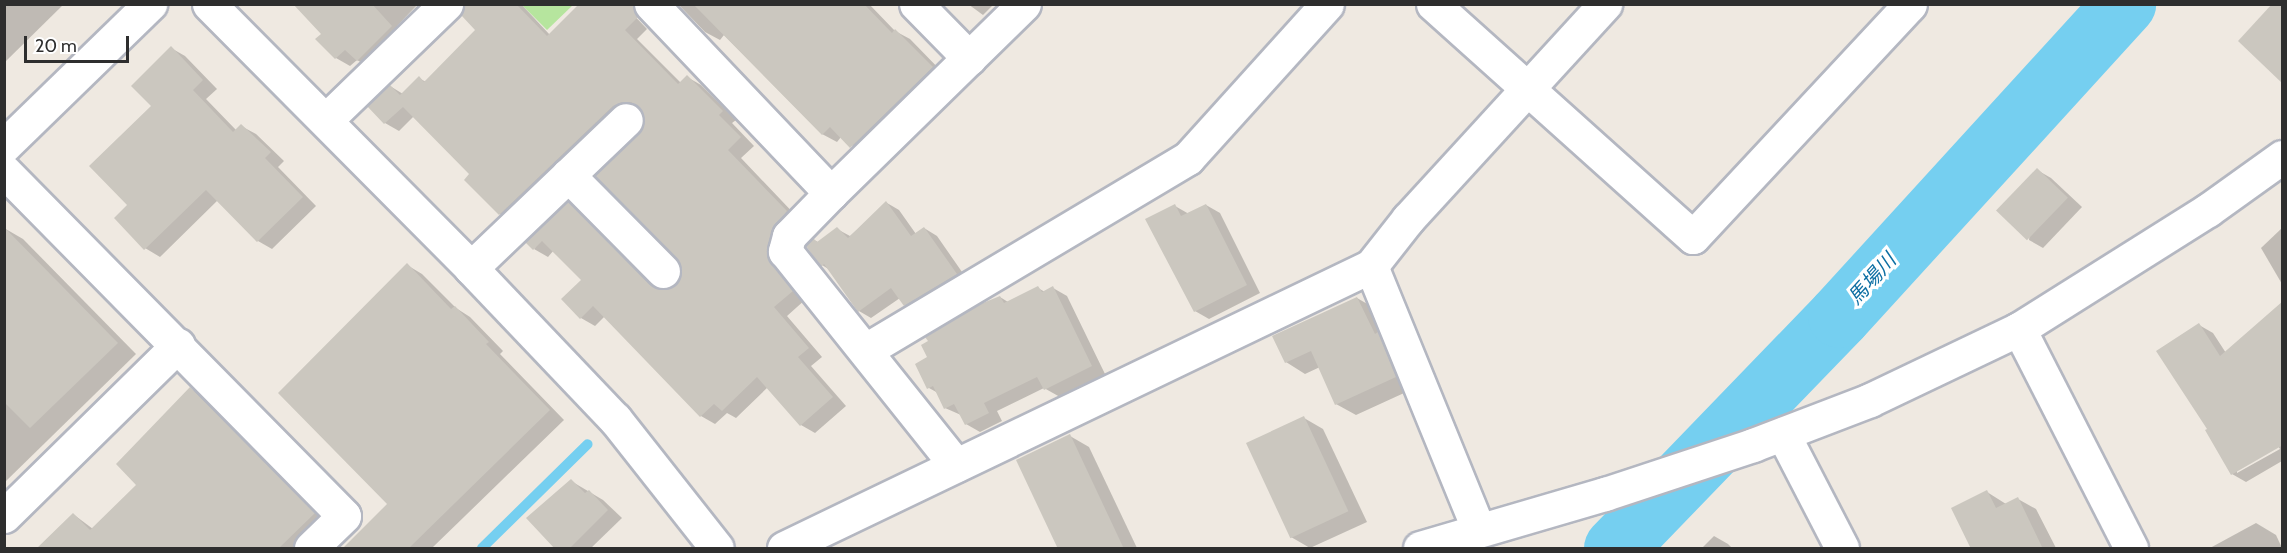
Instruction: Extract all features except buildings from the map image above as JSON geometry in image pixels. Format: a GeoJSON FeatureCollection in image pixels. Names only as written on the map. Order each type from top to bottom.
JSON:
{"type":"FeatureCollection","features":[{"type":"Feature","properties":{"kind":"street"},"geometry":{"type":"LineString","coordinates":[[4,146],[150,4]]}},
{"type":"Feature","properties":{"kind":"street"},"geometry":{"type":"LineString","coordinates":[[210,4],[471,268],[615,419],[717,549]]}},
{"type":"Feature","properties":{"kind":"street"},"geometry":{"type":"LineString","coordinates":[[326,120],[446,4]]}},
{"type":"Feature","properties":{"kind":"street"},"geometry":{"type":"LineString","coordinates":[[651,4],[831,193]]}},
{"type":"Feature","properties":{"kind":"street"},"geometry":{"type":"LineString","coordinates":[[916,4],[969,58]]}},
{"type":"Feature","properties":{"kind":"street"},"geometry":{"type":"LineString","coordinates":[[956,465],[785,251],[789,236],[1024,4]]}},
{"type":"Feature","properties":{"kind":"street"},"geometry":{"type":"LineString","coordinates":[[866,350],[1188,158],[1327,4]]}},
{"type":"Feature","properties":{"kind":"street"},"geometry":{"type":"LineString","coordinates":[[1434,4],[1693,237],[1910,4]]}},
{"type":"Feature","properties":{"kind":"street"},"geometry":{"type":"LineString","coordinates":[[784,549],[1371,266],[1408,219],[1605,4]]}},
{"type":"Feature","properties":{"kind":"street"},"geometry":{"type":"LineString","coordinates":[[471,268],[626,120]]}},
{"type":"Feature","properties":{"kind":"street"},"geometry":{"type":"LineString","coordinates":[[1420,549],[1745,448],[1870,400],[2019,329],[2208,210],[2283,157]]}},
{"type":"Feature","properties":{"kind":"street"},"geometry":{"type":"LineString","coordinates":[[4,171],[344,516],[311,549]]}},
{"type":"Feature","properties":{"kind":"street"},"geometry":{"type":"LineString","coordinates":[[568,175],[663,271]]}},
{"type":"Feature","properties":{"kind":"street"},"geometry":{"type":"LineString","coordinates":[[1371,266],[1479,530]]}},
{"type":"Feature","properties":{"kind":"street"},"geometry":{"type":"LineString","coordinates":[[2019,329],[2131,549]]}},
{"type":"Feature","properties":{"kind":"street"},"geometry":{"type":"LineString","coordinates":[[4,516],[178,345]]}},
{"type":"Feature","properties":{"kind":"street"},"geometry":{"type":"LineString","coordinates":[[1784,434],[1842,549]]}},
{"type":"Feature","properties":{"kind":"green space"},"geometry":{"type":"Polygon","coordinates":[[[522,5],[573,5],[547,30],[522,5]]]}},
{"type":"Feature","properties":{"kind":"waterway","name":"馬場川"},"geometry":{"type":"LineString","coordinates":[[1615,548],[1839,316],[2124,4]]}},
{"type":"Feature","properties":{"kind":"waterway"},"geometry":{"type":"LineString","coordinates":[[482,548],[588,444]]}}]}
